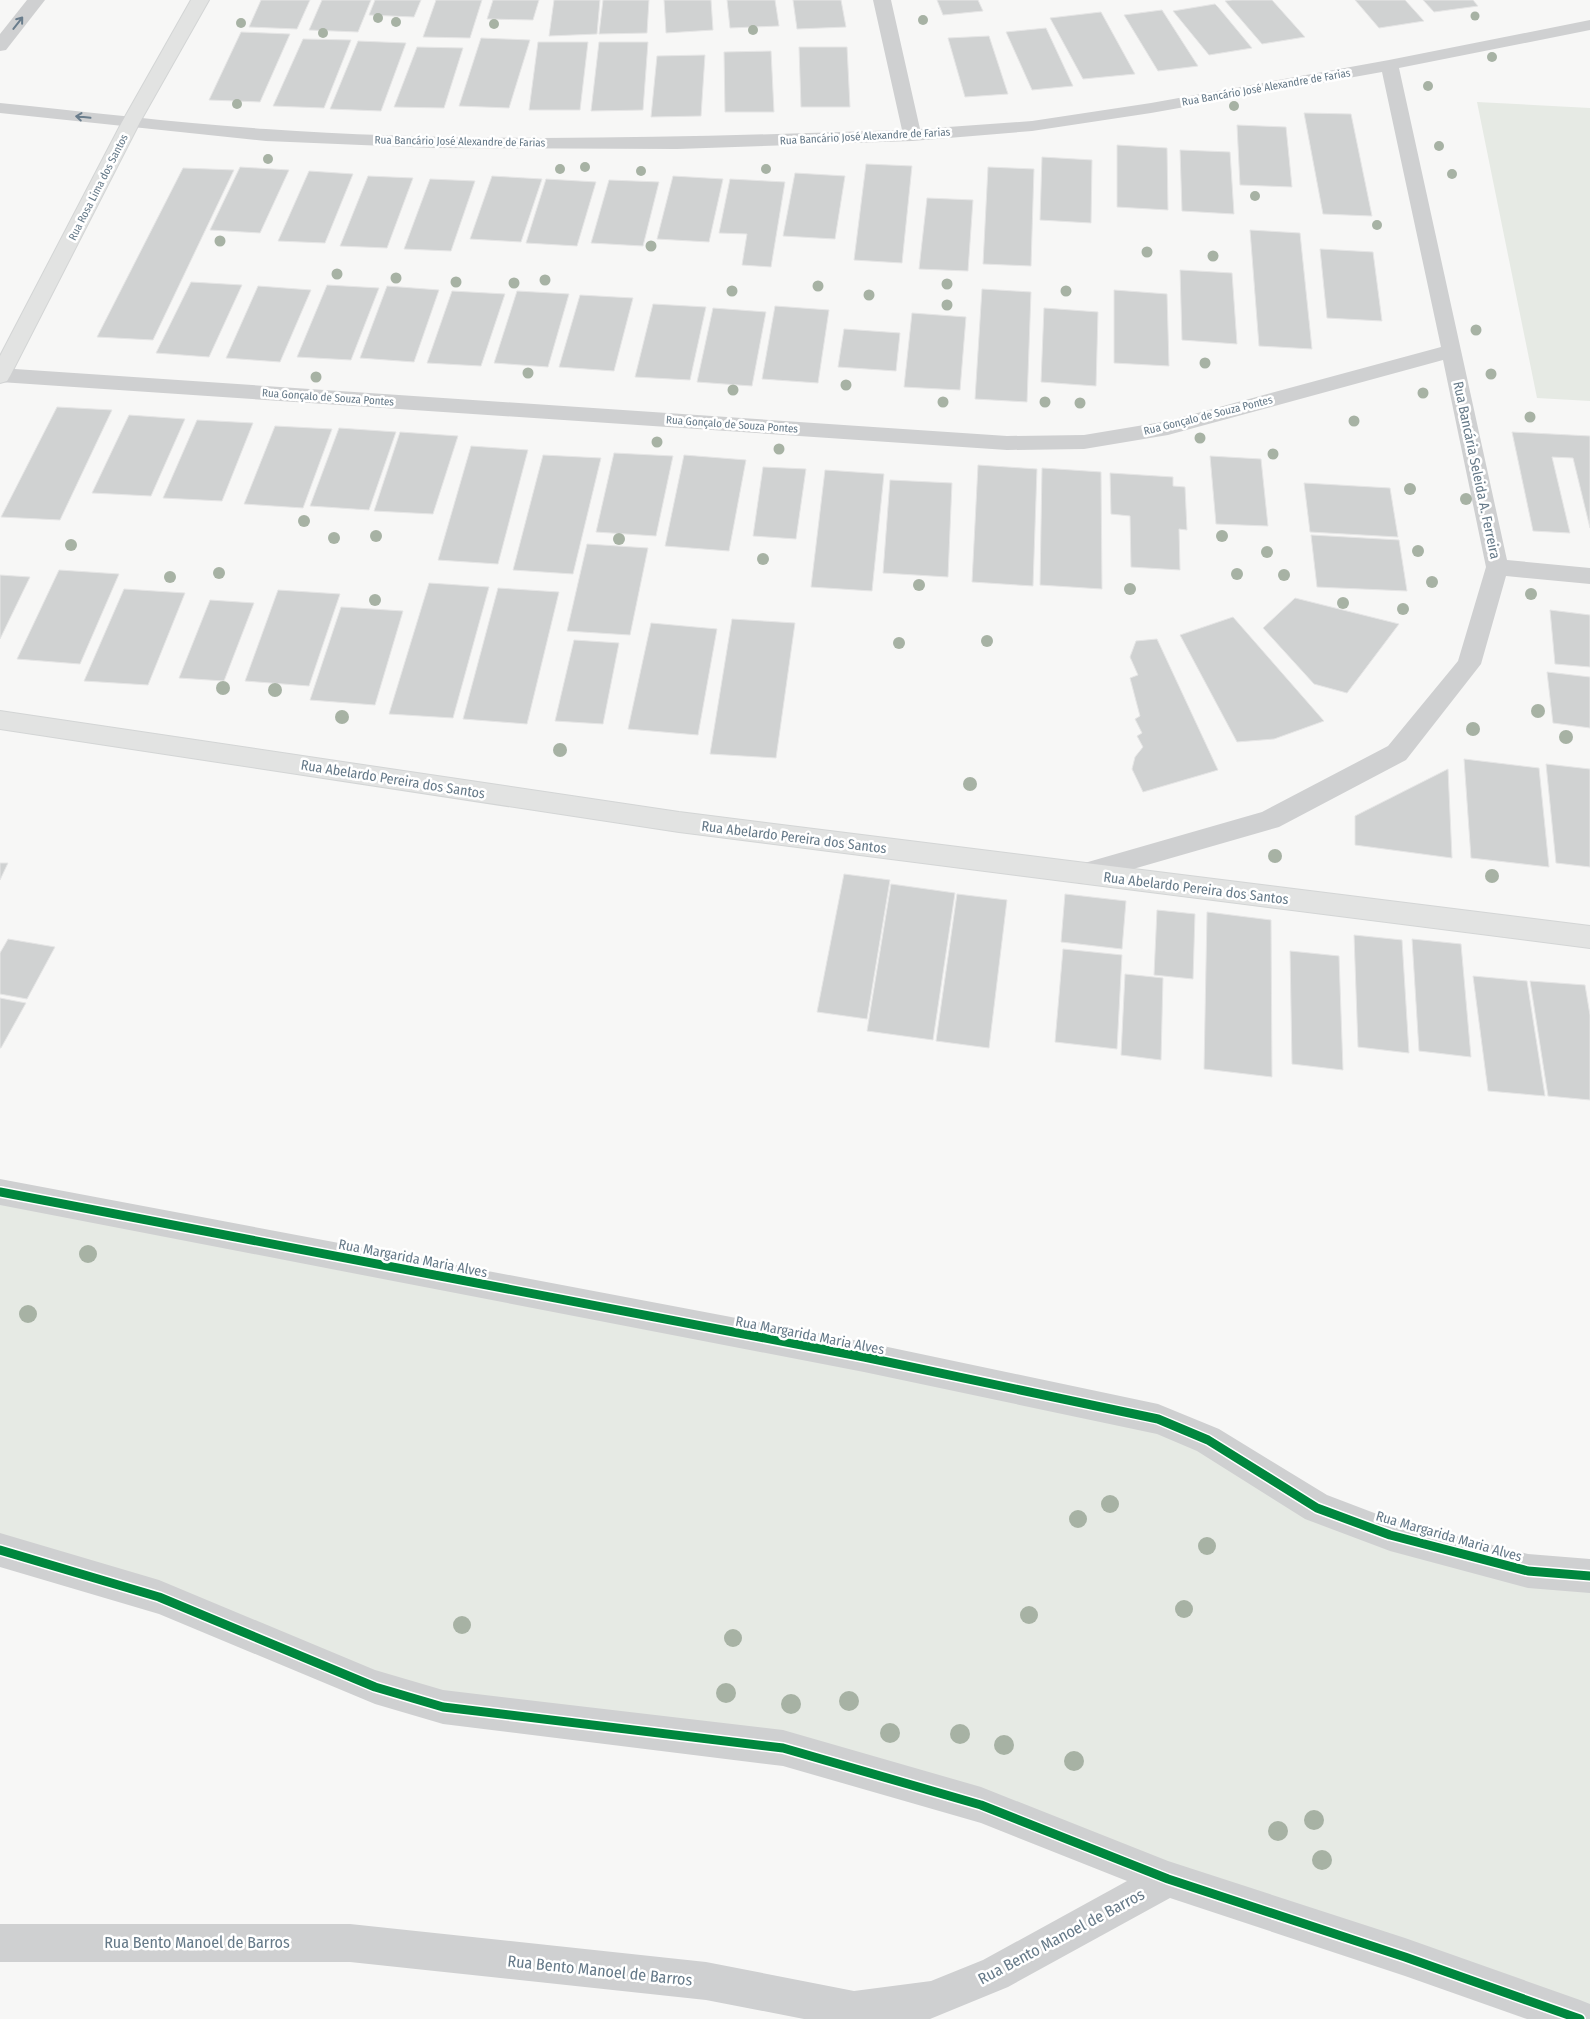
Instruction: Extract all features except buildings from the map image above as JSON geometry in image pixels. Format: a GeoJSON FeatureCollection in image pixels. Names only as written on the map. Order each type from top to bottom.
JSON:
{"type":"FeatureCollection","features":[{"type":"Feature","properties":{"kind":"main road","name":"Rua Rosa Lima dos Santos"},"geometry":{"type":"LineString","coordinates":[[0,376],[131,122],[200,0]]}},
{"type":"Feature","properties":{"kind":"main road","name":"Rua Abelardo Pereira dos Santos"},"geometry":{"type":"LineString","coordinates":[[0,720],[679,822],[1590,937]]}},
{"type":"Feature","properties":{"kind":"street"},"geometry":{"type":"LineString","coordinates":[[0,46],[36,0]]}},
{"type":"Feature","properties":{"kind":"street"},"geometry":{"type":"LineString","coordinates":[[882,0],[912,135]]}},
{"type":"Feature","properties":{"kind":"street","name":"Rua Bancário José Alexandre de Farias"},"geometry":{"type":"LineString","coordinates":[[0,108],[266,135],[433,142],[677,143],[912,135],[1042,124],[1160,107],[1389,65],[1590,25]]}},
{"type":"Feature","properties":{"kind":"street","name":"Rua Bancária Seleida A. Ferreira"},"geometry":{"type":"LineString","coordinates":[[1081,874],[1270,820],[1397,753],[1469,664],[1497,567],[1389,65]]}},
{"type":"Feature","properties":{"kind":"street","name":"Rua Gonçalo de Souza Pontes"},"geometry":{"type":"LineString","coordinates":[[0,376],[1007,443],[1084,442],[1168,428],[1452,351]]}},
{"type":"Feature","properties":{"kind":"street"},"geometry":{"type":"LineString","coordinates":[[1497,567],[1590,576]]}},
{"type":"Feature","properties":{"kind":"street","name":"Rua Margarida Maria Alves"},"geometry":{"type":"LineString","coordinates":[[0,1192],[864,1357],[1158,1419],[1208,1440],[1316,1508],[1390,1535],[1528,1571],[1590,1576]]}},
{"type":"Feature","properties":{"kind":"street"},"geometry":{"type":"LineString","coordinates":[[0,1550],[159,1597],[375,1687],[435,1704],[783,1748],[981,1805],[1168,1879],[1405,1957],[1580,2019]]}},
{"type":"Feature","properties":{"kind":"street","name":"Rua Bento Manoel de Barros"},"geometry":{"type":"LineString","coordinates":[[0,1943],[350,1942],[706,1981],[854,2010],[931,2000],[995,1974],[1168,1879]]}},
{"type":"Feature","properties":{"kind":"shaded area"},"geometry":{"type":"Polygon","coordinates":[[[1477,102],[1590,108],[1590,401],[1537,398],[1477,102]]]}},
{"type":"Feature","properties":{"kind":"shaded area"},"geometry":{"type":"Polygon","coordinates":[[[0,1192],[1158,1419],[1317,1508],[1590,1576],[1590,2019],[783,1748],[443,1707],[0,1550],[0,1192]]]}},
{"type":"Feature","properties":{"kind":"cycle path"},"geometry":{"type":"LineString","coordinates":[[0,1192],[864,1357],[1158,1419],[1208,1440],[1317,1508],[1390,1535],[1528,1571],[1590,1576]]}},
{"type":"Feature","properties":{"kind":"cycle path"},"geometry":{"type":"LineString","coordinates":[[0,1550],[159,1597],[375,1687],[443,1707],[783,1748],[981,1805],[1168,1879],[1405,1957],[1580,2019]]}}]}
